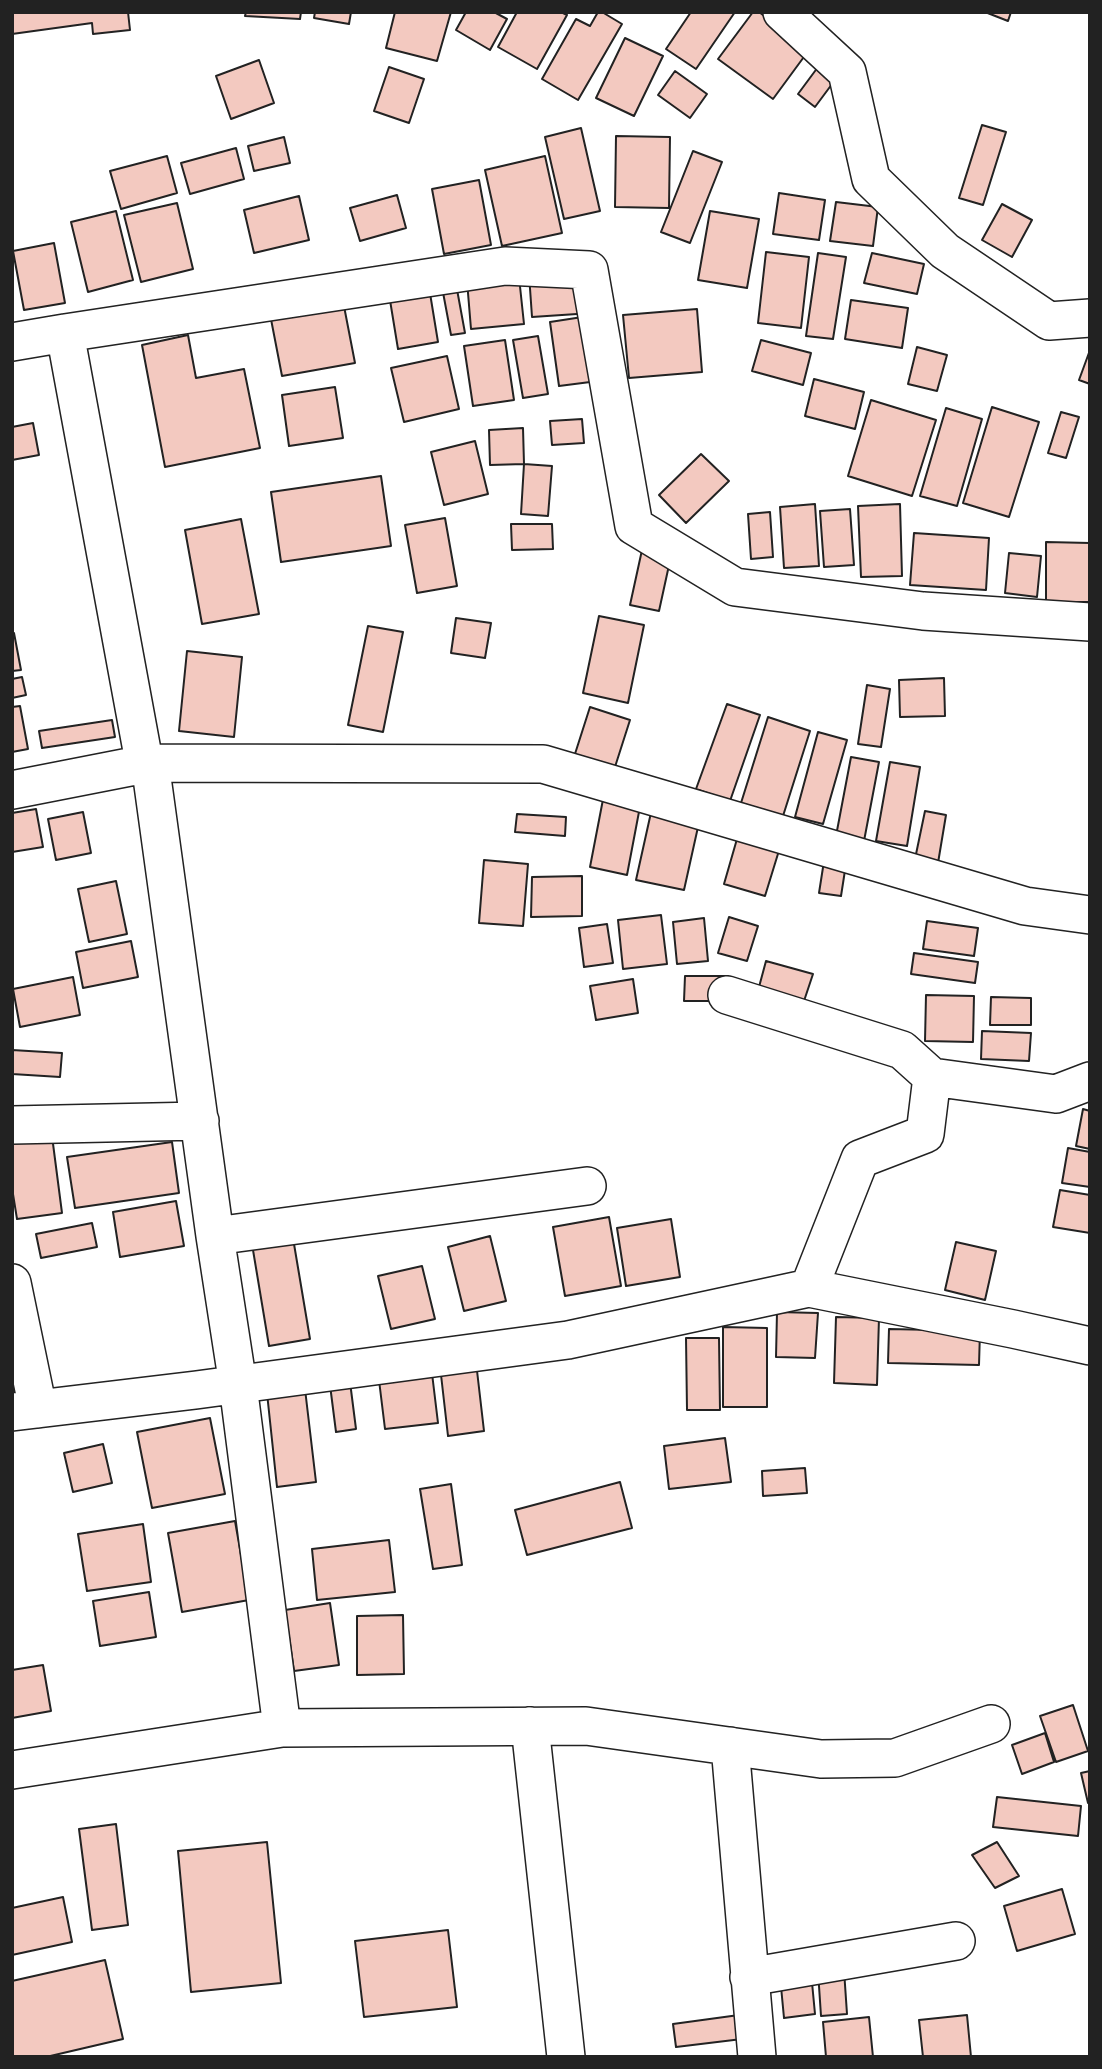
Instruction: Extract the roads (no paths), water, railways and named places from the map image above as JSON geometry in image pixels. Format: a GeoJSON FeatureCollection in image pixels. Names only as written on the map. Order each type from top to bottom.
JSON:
{"type":"FeatureCollection","features":[{"type":"Feature","properties":{"kind":"street"},"geometry":{"type":"LineString","coordinates":[[782,12],[847,72],[872,179],[945,251],[1049,321],[1090,318]]}},
{"type":"Feature","properties":{"kind":"street"},"geometry":{"type":"LineString","coordinates":[[12,342],[505,266],[589,270],[634,526],[735,587],[923,611],[1090,622]]}},
{"type":"Feature","properties":{"kind":"street"},"geometry":{"type":"LineString","coordinates":[[65,333],[143,756],[150,763],[238,1385],[282,1728]]}},
{"type":"Feature","properties":{"kind":"street"},"geometry":{"type":"LineString","coordinates":[[12,790],[150,763],[543,764],[1025,906],[1090,915]]}},
{"type":"Feature","properties":{"kind":"street"},"geometry":{"type":"LineString","coordinates":[[727,995],[902,1050],[932,1077],[1056,1094],[1090,1081]]}},
{"type":"Feature","properties":{"kind":"street"},"geometry":{"type":"LineString","coordinates":[[810,1288],[860,1158],[925,1134],[932,1077]]}},
{"type":"Feature","properties":{"kind":"street"},"geometry":{"type":"LineString","coordinates":[[12,1125],[200,1121]]}},
{"type":"Feature","properties":{"kind":"street"},"geometry":{"type":"LineString","coordinates":[[215,1236],[587,1186]]}},
{"type":"Feature","properties":{"kind":"street"},"geometry":{"type":"LineString","coordinates":[[12,1283],[25,1411],[568,1340],[810,1288],[1090,1346]]}},
{"type":"Feature","properties":{"kind":"street"},"geometry":{"type":"LineString","coordinates":[[12,1770],[282,1728],[586,1726],[821,1759],[895,1758],[991,1724]]}},
{"type":"Feature","properties":{"kind":"street"},"geometry":{"type":"LineString","coordinates":[[530,1726],[566,2057]]}},
{"type":"Feature","properties":{"kind":"street"},"geometry":{"type":"LineString","coordinates":[[730,1746],[757,2057]]}},
{"type":"Feature","properties":{"kind":"street"},"geometry":{"type":"LineString","coordinates":[[749,1977],[957,1941]]}}]}
